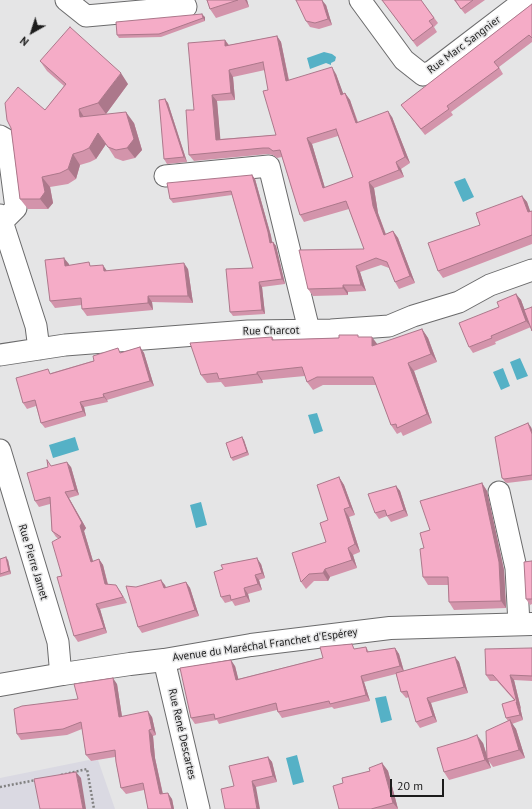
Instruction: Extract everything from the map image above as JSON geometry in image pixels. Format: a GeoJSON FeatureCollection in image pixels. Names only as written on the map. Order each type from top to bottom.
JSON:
{"type":"FeatureCollection","features":[{"type":"Feature","properties":{"kind":"main road","name":"Avenue du Maréchal Franchet d'Espérey"},"geometry":{"type":"LineString","coordinates":[[0,686],[63,674],[251,646],[390,628],[526,624]]}},
{"type":"Feature","properties":{"kind":"street"},"geometry":{"type":"LineString","coordinates":[[66,0],[86,16],[186,7],[183,0]]}},
{"type":"Feature","properties":{"kind":"street","name":"Rue Marc Sangnier"},"geometry":{"type":"LineString","coordinates":[[360,0],[404,60],[423,76],[432,71],[525,0]]}},
{"type":"Feature","properties":{"kind":"street"},"geometry":{"type":"LineString","coordinates":[[0,136],[8,140],[16,208],[1,218],[36,326],[39,349]]}},
{"type":"Feature","properties":{"kind":"street"},"geometry":{"type":"LineString","coordinates":[[165,176],[269,166],[309,330]]}},
{"type":"Feature","properties":{"kind":"street","name":"Rue Charcot"},"geometry":{"type":"LineString","coordinates":[[0,355],[65,345],[248,331],[389,326],[413,316],[459,302],[490,285],[532,270]]}},
{"type":"Feature","properties":{"kind":"street","name":"Rue Pierre Jamet"},"geometry":{"type":"LineString","coordinates":[[0,450],[58,642],[60,665],[63,674]]}},
{"type":"Feature","properties":{"kind":"street"},"geometry":{"type":"LineString","coordinates":[[499,492],[516,568],[526,624]]}},
{"type":"Feature","properties":{"kind":"street","name":"Rue René Descartes"},"geometry":{"type":"LineString","coordinates":[[164,660],[199,809]]}},
{"type":"Feature","properties":{"kind":"path"},"geometry":{"type":"LineString","coordinates":[[58,775],[87,769],[94,809]]}},
{"type":"Feature","properties":{"kind":"path"},"geometry":{"type":"LineString","coordinates":[[0,787],[37,780]]}},
{"type":"Feature","properties":{"kind":"shaded area"},"geometry":{"type":"Polygon","coordinates":[[[89,760],[98,760],[115,809],[0,809],[0,778],[89,760]]]}},
{"type":"Feature","properties":{"kind":"water"},"geometry":{"type":"Polygon","coordinates":[[[324,52],[332,54],[336,57],[335,61],[331,63],[331,65],[326,63],[310,69],[307,58],[324,52]]]}},
{"type":"Feature","properties":{"kind":"water"},"geometry":{"type":"Polygon","coordinates":[[[465,178],[474,197],[463,202],[454,182],[465,178]]]}},
{"type":"Feature","properties":{"kind":"water"},"geometry":{"type":"Polygon","coordinates":[[[520,358],[528,376],[517,380],[510,362],[520,358]]]}},
{"type":"Feature","properties":{"kind":"water"},"geometry":{"type":"Polygon","coordinates":[[[503,368],[510,386],[501,390],[493,372],[503,368]]]}},
{"type":"Feature","properties":{"kind":"water"},"geometry":{"type":"Polygon","coordinates":[[[317,413],[323,431],[314,434],[308,415],[317,413]]]}},
{"type":"Feature","properties":{"kind":"water"},"geometry":{"type":"Polygon","coordinates":[[[75,437],[79,450],[53,458],[49,445],[75,437]]]}},
{"type":"Feature","properties":{"kind":"water"},"geometry":{"type":"Polygon","coordinates":[[[201,502],[207,525],[196,528],[190,505],[201,502]]]}},
{"type":"Feature","properties":{"kind":"water"},"geometry":{"type":"Polygon","coordinates":[[[386,696],[392,720],[381,723],[375,698],[386,696]]]}},
{"type":"Feature","properties":{"kind":"water"},"geometry":{"type":"Polygon","coordinates":[[[297,755],[304,782],[293,785],[286,758],[297,755]]]}},
{"type":"Feature","properties":{"kind":"building"},"geometry":{"type":"Polygon","coordinates":[[[207,0],[238,0],[210,9],[207,0]]]}},
{"type":"Feature","properties":{"kind":"building"},"geometry":{"type":"Polygon","coordinates":[[[296,0],[322,0],[328,19],[315,23],[306,21],[296,0]]]}},
{"type":"Feature","properties":{"kind":"building"},"geometry":{"type":"Polygon","coordinates":[[[382,0],[421,0],[434,18],[429,21],[433,26],[413,41],[382,0]]]}},
{"type":"Feature","properties":{"kind":"building"},"geometry":{"type":"Polygon","coordinates":[[[455,0],[473,0],[461,9],[455,0]]]}},
{"type":"Feature","properties":{"kind":"building"},"geometry":{"type":"Polygon","coordinates":[[[532,4],[532,38],[529,35],[494,62],[499,68],[447,106],[449,109],[421,129],[401,105],[532,4]]]}},
{"type":"Feature","properties":{"kind":"building"},"geometry":{"type":"Polygon","coordinates":[[[202,14],[203,18],[159,34],[117,35],[116,22],[202,14]]]}},
{"type":"Feature","properties":{"kind":"building"},"geometry":{"type":"Polygon","coordinates":[[[70,27],[121,73],[98,103],[79,109],[80,117],[126,112],[134,139],[127,148],[116,150],[108,147],[98,133],[89,148],[73,154],[68,169],[60,173],[42,177],[45,192],[40,199],[20,199],[11,128],[7,120],[5,103],[18,87],[45,110],[66,84],[40,61],[70,27]]]}},
{"type":"Feature","properties":{"kind":"building"},"geometry":{"type":"Polygon","coordinates":[[[277,36],[286,81],[332,67],[341,95],[345,93],[356,123],[388,111],[405,157],[396,162],[399,170],[369,182],[373,206],[384,235],[393,231],[410,276],[395,282],[387,262],[376,258],[356,266],[361,285],[343,285],[343,288],[308,289],[299,250],[364,249],[346,201],[300,215],[280,150],[273,151],[269,148],[263,148],[189,155],[186,110],[194,110],[188,43],[225,40],[225,46],[277,36]],[[263,62],[229,70],[231,93],[212,95],[216,140],[276,135],[263,91],[268,90],[263,62]],[[336,129],[307,138],[323,188],[353,177],[336,129]]]}},
{"type":"Feature","properties":{"kind":"building"},"geometry":{"type":"Polygon","coordinates":[[[165,99],[184,157],[164,159],[159,100],[165,99]]]}},
{"type":"Feature","properties":{"kind":"building"},"geometry":{"type":"Polygon","coordinates":[[[252,175],[270,243],[273,242],[282,279],[259,282],[262,310],[230,312],[226,269],[253,268],[231,191],[170,199],[167,183],[252,175]]]}},
{"type":"Feature","properties":{"kind":"building"},"geometry":{"type":"Polygon","coordinates":[[[522,196],[528,212],[532,211],[532,235],[438,271],[428,243],[480,225],[476,213],[522,196]]]}},
{"type":"Feature","properties":{"kind":"building"},"geometry":{"type":"Polygon","coordinates":[[[64,258],[65,266],[89,262],[90,266],[103,265],[104,271],[184,263],[188,296],[148,296],[148,303],[82,309],[81,298],[50,301],[45,260],[64,258]]]}},
{"type":"Feature","properties":{"kind":"building"},"geometry":{"type":"Polygon","coordinates":[[[516,294],[526,321],[491,336],[492,338],[469,347],[459,323],[499,307],[497,302],[516,294]]]}},
{"type":"Feature","properties":{"kind":"building"},"geometry":{"type":"Polygon","coordinates":[[[532,307],[532,331],[524,310],[532,307]]]}},
{"type":"Feature","properties":{"kind":"building"},"geometry":{"type":"Polygon","coordinates":[[[422,329],[431,354],[408,363],[427,414],[397,428],[396,424],[391,425],[373,377],[317,377],[307,382],[302,367],[257,372],[257,374],[219,379],[217,373],[201,375],[190,343],[272,337],[272,340],[339,338],[339,335],[358,335],[358,337],[372,337],[372,346],[422,329]]]}},
{"type":"Feature","properties":{"kind":"building"},"geometry":{"type":"Polygon","coordinates":[[[140,347],[150,381],[103,394],[104,397],[80,402],[83,411],[41,423],[35,400],[23,403],[16,378],[48,369],[50,374],[94,361],[93,356],[118,348],[120,353],[140,347]]]}},
{"type":"Feature","properties":{"kind":"building"},"geometry":{"type":"Polygon","coordinates":[[[528,423],[532,434],[532,475],[504,479],[502,478],[495,437],[528,423]]]}},
{"type":"Feature","properties":{"kind":"building"},"geometry":{"type":"Polygon","coordinates":[[[242,437],[247,452],[231,458],[226,443],[242,437]]]}},
{"type":"Feature","properties":{"kind":"building"},"geometry":{"type":"Polygon","coordinates":[[[47,460],[51,466],[67,462],[75,490],[65,492],[82,523],[80,526],[91,562],[99,559],[105,584],[116,585],[123,597],[96,604],[104,628],[74,636],[57,577],[62,576],[52,542],[61,537],[52,531],[50,497],[35,501],[27,473],[48,467],[47,460]]]}},
{"type":"Feature","properties":{"kind":"building"},"geometry":{"type":"Polygon","coordinates":[[[339,477],[350,507],[344,509],[355,544],[348,548],[352,560],[325,569],[323,573],[309,574],[301,582],[292,553],[326,542],[320,523],[328,520],[317,485],[339,477]]]}},
{"type":"Feature","properties":{"kind":"building"},"geometry":{"type":"Polygon","coordinates":[[[482,483],[499,562],[501,601],[449,602],[448,577],[423,577],[420,549],[424,548],[420,533],[430,530],[420,501],[482,483]]]}},
{"type":"Feature","properties":{"kind":"building"},"geometry":{"type":"Polygon","coordinates":[[[396,486],[404,510],[387,516],[385,510],[375,513],[368,494],[396,486]]]}},
{"type":"Feature","properties":{"kind":"building"},"geometry":{"type":"Polygon","coordinates":[[[6,557],[9,571],[0,574],[0,559],[6,557]]]}},
{"type":"Feature","properties":{"kind":"building"},"geometry":{"type":"Polygon","coordinates":[[[257,558],[262,573],[255,575],[258,584],[244,588],[246,596],[231,600],[230,595],[221,597],[214,572],[223,569],[221,565],[257,558]]]}},
{"type":"Feature","properties":{"kind":"building"},"geometry":{"type":"Polygon","coordinates":[[[532,561],[532,599],[526,599],[524,562],[532,561]]]}},
{"type":"Feature","properties":{"kind":"building"},"geometry":{"type":"Polygon","coordinates":[[[161,580],[164,588],[186,582],[195,610],[138,627],[126,586],[136,587],[161,580]]]}},
{"type":"Feature","properties":{"kind":"building"},"geometry":{"type":"Polygon","coordinates":[[[352,644],[354,649],[366,647],[367,652],[395,648],[400,666],[361,676],[366,695],[330,704],[329,701],[278,712],[276,703],[215,719],[214,714],[191,718],[180,668],[231,660],[236,680],[323,658],[320,647],[352,644]]]}},
{"type":"Feature","properties":{"kind":"building"},"geometry":{"type":"Polygon","coordinates":[[[532,648],[532,676],[510,675],[520,715],[506,718],[502,704],[515,700],[493,675],[486,675],[485,649],[532,648]]]}},
{"type":"Feature","properties":{"kind":"building"},"geometry":{"type":"Polygon","coordinates":[[[455,657],[464,687],[427,698],[433,716],[416,722],[407,691],[401,692],[396,673],[455,657]]]}},
{"type":"Feature","properties":{"kind":"building"},"geometry":{"type":"Polygon","coordinates":[[[113,678],[119,717],[148,711],[152,729],[149,730],[151,752],[160,794],[168,793],[172,809],[148,809],[143,783],[121,788],[115,750],[86,755],[81,722],[63,729],[17,734],[14,709],[22,706],[78,699],[74,684],[113,678]]]}},
{"type":"Feature","properties":{"kind":"building"},"geometry":{"type":"Polygon","coordinates":[[[510,720],[519,750],[487,759],[486,731],[510,720]]]}},
{"type":"Feature","properties":{"kind":"building"},"geometry":{"type":"Polygon","coordinates":[[[477,735],[485,760],[444,772],[437,748],[477,735]]]}},
{"type":"Feature","properties":{"kind":"building"},"geometry":{"type":"Polygon","coordinates":[[[268,757],[273,776],[252,781],[257,809],[225,809],[221,789],[234,786],[229,766],[268,757]]]}},
{"type":"Feature","properties":{"kind":"building"},"geometry":{"type":"Polygon","coordinates":[[[382,763],[393,803],[371,809],[339,809],[333,786],[343,783],[342,778],[370,771],[369,768],[382,763]]]}},
{"type":"Feature","properties":{"kind":"building"},"geometry":{"type":"Polygon","coordinates":[[[76,772],[83,809],[40,809],[34,779],[76,772]]]}}]}
